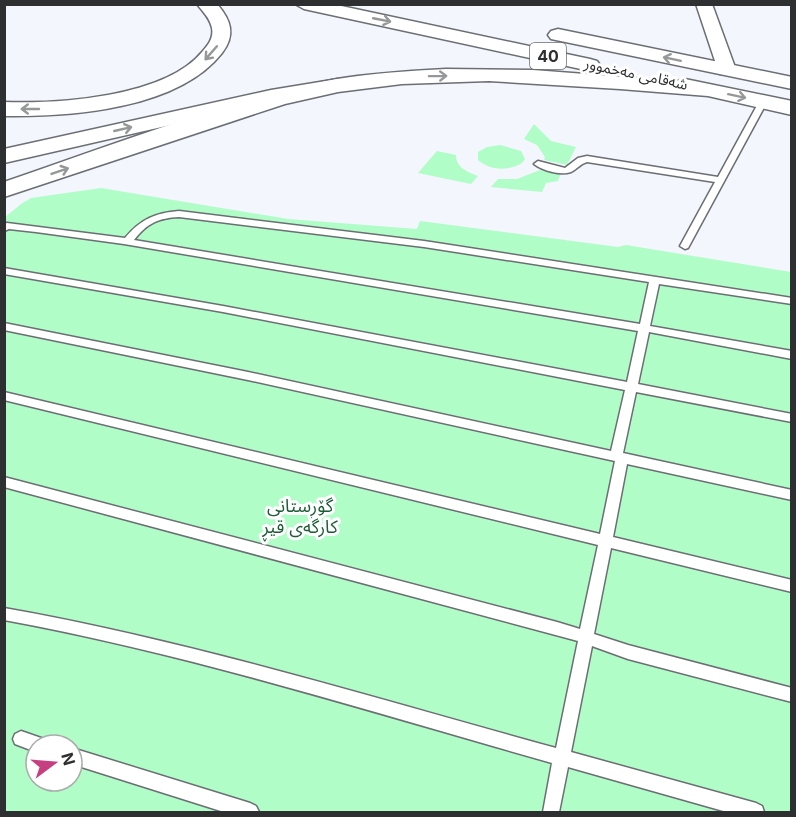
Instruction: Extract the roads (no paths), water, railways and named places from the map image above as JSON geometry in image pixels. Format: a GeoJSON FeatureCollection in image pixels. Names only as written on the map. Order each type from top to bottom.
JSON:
{"type":"FeatureCollection","features":[{"type":"Feature","properties":{"kind":"highway"},"geometry":{"type":"LineString","coordinates":[[4,109],[49,109],[93,105],[142,93],[186,74],[214,52],[221,42],[223,31],[220,20],[206,4]]}},
{"type":"Feature","properties":{"kind":"highway","name":"شەقامی مەخموور"},"geometry":{"type":"LineString","coordinates":[[304,4],[792,108]]}},
{"type":"Feature","properties":{"kind":"highway","name":"شەقامی مەخموور"},"geometry":{"type":"LineString","coordinates":[[540,32],[792,83]]}},
{"type":"Feature","properties":{"kind":"highway"},"geometry":{"type":"LineString","coordinates":[[4,156],[261,98],[338,85],[408,77],[479,75],[707,90]]}},
{"type":"Feature","properties":{"kind":"highway"},"geometry":{"type":"LineString","coordinates":[[4,190],[232,113],[338,85]]}},
{"type":"Feature","properties":{"kind":"street"},"geometry":{"type":"LineString","coordinates":[[704,4],[727,70]]}},
{"type":"Feature","properties":{"kind":"lane"},"geometry":{"type":"LineString","coordinates":[[685,246],[763,102]]}},
{"type":"Feature","properties":{"kind":"lane"},"geometry":{"type":"LineString","coordinates":[[538,164],[563,171],[578,161],[587,159],[719,180]]}},
{"type":"Feature","properties":{"kind":"lane"},"geometry":{"type":"LineString","coordinates":[[128,241],[142,223],[151,218],[179,214],[424,244],[792,301]]}},
{"type":"Feature","properties":{"kind":"lane"},"geometry":{"type":"LineString","coordinates":[[4,228],[7,225],[60,230],[644,327],[792,355]]}},
{"type":"Feature","properties":{"kind":"lane"},"geometry":{"type":"LineString","coordinates":[[4,271],[223,309],[792,418]]}},
{"type":"Feature","properties":{"kind":"lane"},"geometry":{"type":"LineString","coordinates":[[551,813],[606,542],[632,387],[655,279]]}},
{"type":"Feature","properties":{"kind":"lane"},"geometry":{"type":"LineString","coordinates":[[4,326],[248,376],[792,495]]}},
{"type":"Feature","properties":{"kind":"lane"},"geometry":{"type":"LineString","coordinates":[[4,396],[792,586]]}},
{"type":"Feature","properties":{"kind":"lane"},"geometry":{"type":"LineString","coordinates":[[4,482],[587,637],[628,652],[792,695]]}},
{"type":"Feature","properties":{"kind":"lane"},"geometry":{"type":"LineString","coordinates":[[4,614],[71,626],[245,669],[756,813]]}},
{"type":"Feature","properties":{"kind":"lane"},"geometry":{"type":"LineString","coordinates":[[84,760],[250,813]]}},
{"type":"Feature","properties":{"kind":"park label","name":"گۆڕستانی کارگەی قیڕ"},"geometry":{"type":"Point","coordinates":[300,516]}}]}
